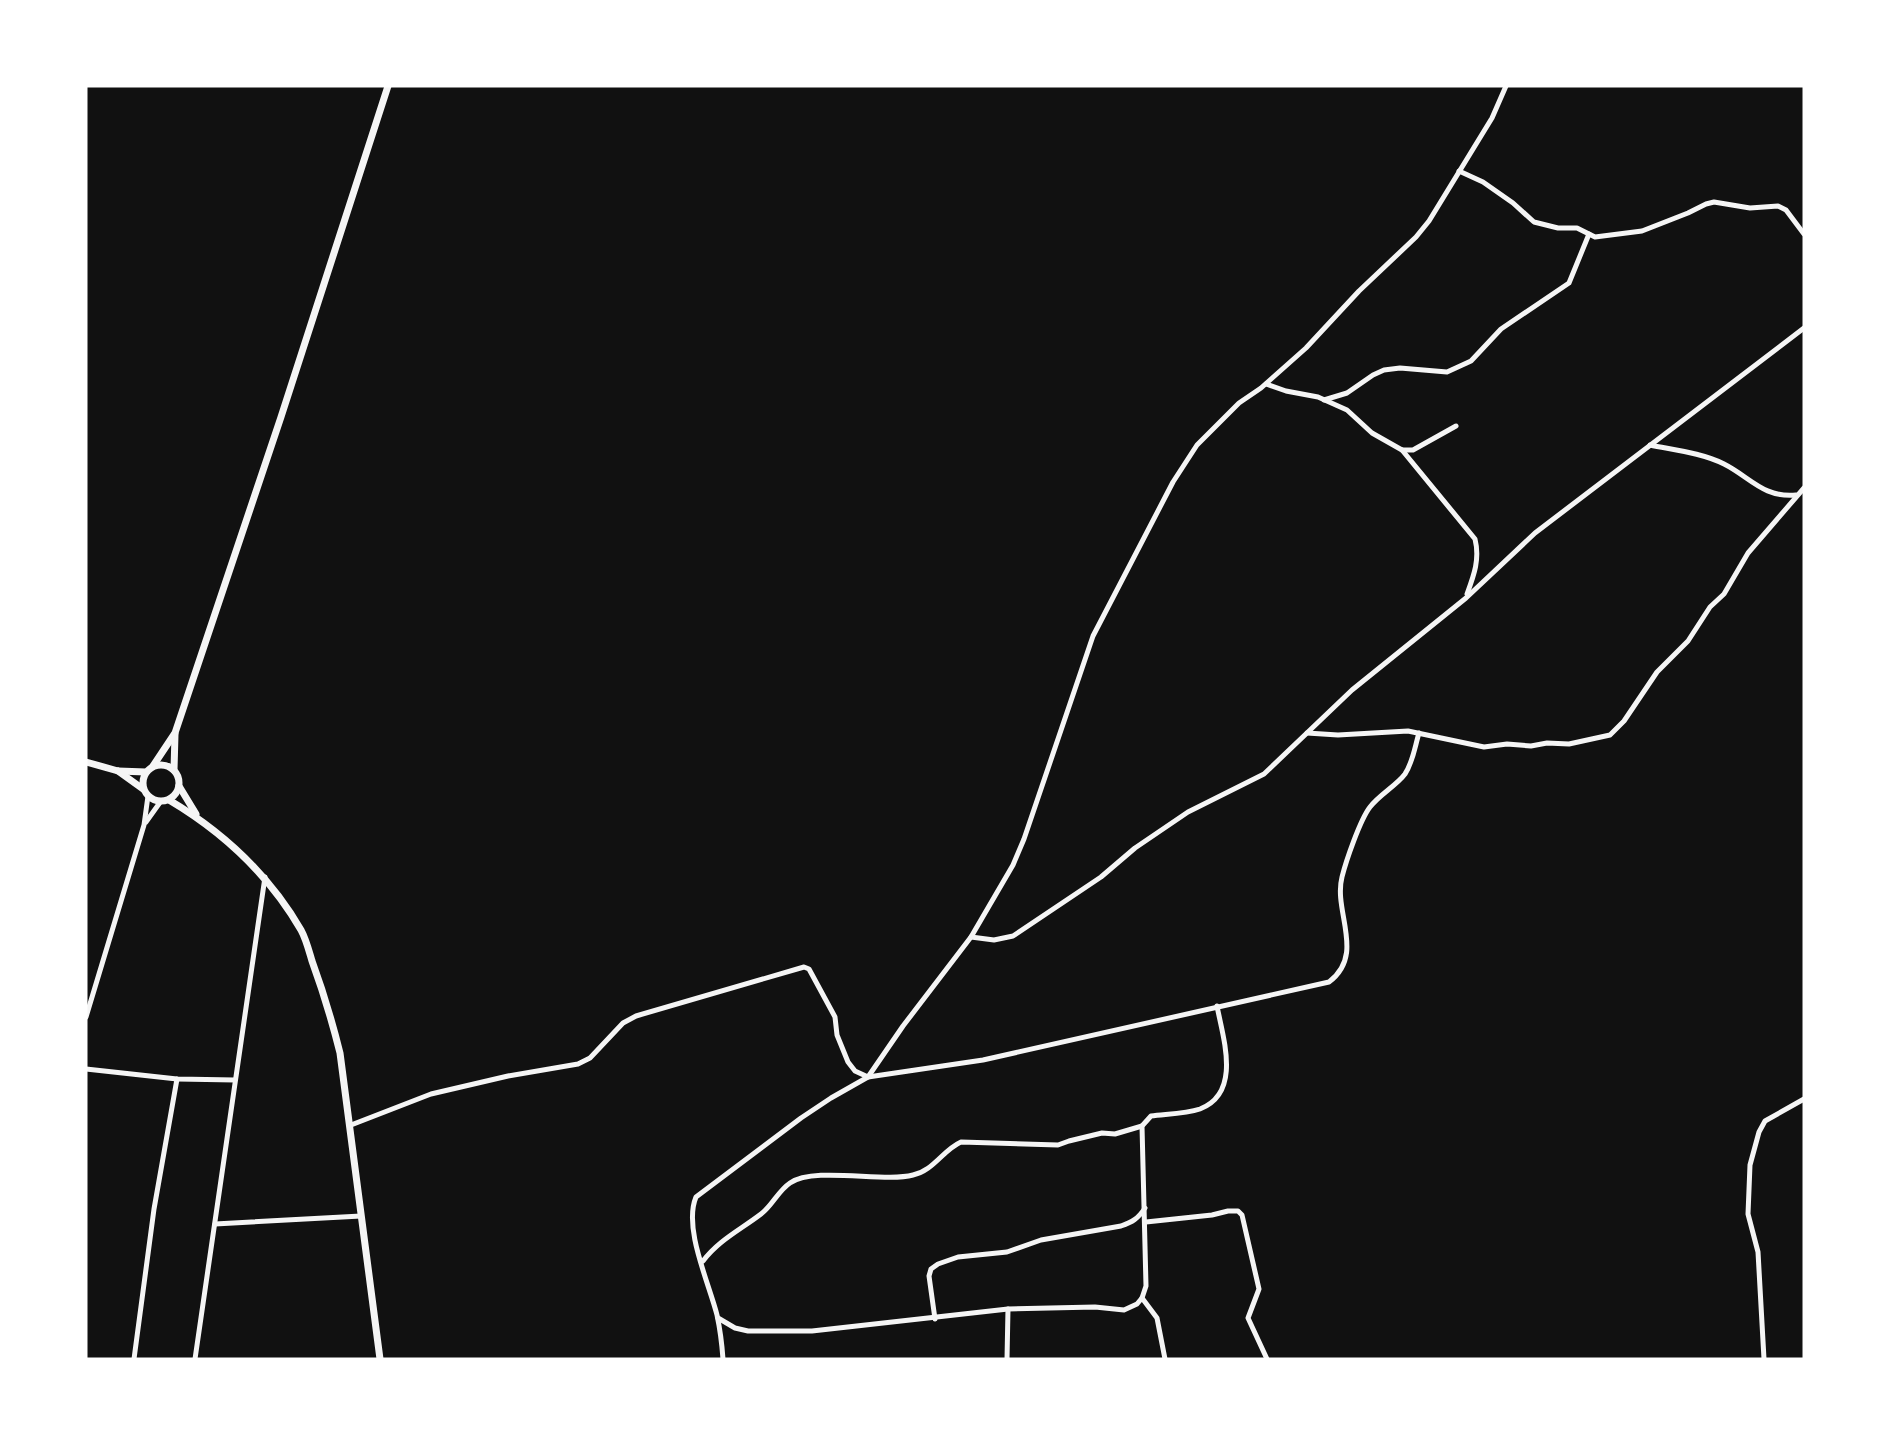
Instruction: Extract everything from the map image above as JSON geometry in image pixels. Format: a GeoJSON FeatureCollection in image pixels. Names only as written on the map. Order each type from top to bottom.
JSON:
{"type":"FeatureCollection","features":[{"type":"Feature","properties":{"kind":"main road"},"geometry":{"type":"LineString","coordinates":[[145,792],[143,780],[146,772],[175,733],[281,418],[388,86]]}},
{"type":"Feature","properties":{"kind":"main road"},"geometry":{"type":"LineString","coordinates":[[175,733],[174,770],[179,786],[198,817]]}},
{"type":"Feature","properties":{"kind":"main road"},"geometry":{"type":"LineString","coordinates":[[86,762],[118,771],[146,772]]}},
{"type":"Feature","properties":{"kind":"main road"},"geometry":{"type":"LineString","coordinates":[[153,766],[164,765],[174,770]]}},
{"type":"Feature","properties":{"kind":"main road"},"geometry":{"type":"LineString","coordinates":[[118,771],[145,792],[198,817],[236,848],[265,877],[302,932],[328,1006],[340,1053],[380,1359]]}},
{"type":"Feature","properties":{"kind":"main road"},"geometry":{"type":"LineString","coordinates":[[165,800],[173,796],[179,786]]}},
{"type":"Feature","properties":{"kind":"street"},"geometry":{"type":"LineString","coordinates":[[868,1077],[902,1026],[971,937],[998,893],[1024,839],[1093,636],[1173,482],[1197,445],[1239,403],[1266,384],[1306,348],[1367,282],[1416,237],[1429,221],[1492,118],[1506,86]]}},
{"type":"Feature","properties":{"kind":"street"},"geometry":{"type":"LineString","coordinates":[[1459,171],[1483,182],[1534,222],[1558,228],[1577,228],[1595,237],[1642,231],[1714,202],[1750,208],[1778,206],[1786,210],[1804,234]]}},
{"type":"Feature","properties":{"kind":"street"},"geometry":{"type":"LineString","coordinates":[[1324,400],[1347,393],[1384,370],[1400,368],[1447,372],[1471,361],[1501,329],[1569,283],[1589,234]]}},
{"type":"Feature","properties":{"kind":"street"},"geometry":{"type":"LineString","coordinates":[[971,937],[994,940],[1013,936],[1101,877],[1135,848],[1188,812],[1264,774],[1352,690],[1466,598],[1535,533],[1804,328]]}},
{"type":"Feature","properties":{"kind":"street"},"geometry":{"type":"LineString","coordinates":[[1266,384],[1324,400],[1346,410],[1366,428],[1402,450],[1475,539],[1477,565],[1466,598]]}},
{"type":"Feature","properties":{"kind":"street"},"geometry":{"type":"LineString","coordinates":[[1402,450],[1413,450],[1456,426]]}},
{"type":"Feature","properties":{"kind":"street"},"geometry":{"type":"LineString","coordinates":[[1650,445],[1694,454],[1724,464],[1774,495],[1797,495]]}},
{"type":"Feature","properties":{"kind":"street"},"geometry":{"type":"LineString","coordinates":[[1307,733],[1419,733],[1484,747],[1579,743],[1610,735],[1624,721],[1657,671],[1688,640],[1710,607],[1724,594],[1748,553],[1804,488]]}},
{"type":"Feature","properties":{"kind":"street"},"geometry":{"type":"LineString","coordinates":[[723,1359],[718,1318],[693,1228],[692,1211],[696,1196],[831,1098],[868,1077],[983,1060],[1329,982],[1340,973],[1348,943],[1341,903],[1342,878],[1360,827],[1370,807],[1404,775],[1419,733]]}},
{"type":"Feature","properties":{"kind":"street"},"geometry":{"type":"LineString","coordinates":[[86,1017],[88,1003],[144,825],[145,792]]}},
{"type":"Feature","properties":{"kind":"street"},"geometry":{"type":"LineString","coordinates":[[144,825],[165,800]]}},
{"type":"Feature","properties":{"kind":"street"},"geometry":{"type":"LineString","coordinates":[[195,1359],[265,877]]}},
{"type":"Feature","properties":{"kind":"street"},"geometry":{"type":"LineString","coordinates":[[351,1125],[430,1094],[508,1076],[578,1064],[590,1058],[623,1023],[636,1016],[804,967],[809,969],[832,1009],[837,1035],[848,1062],[855,1071],[868,1077]]}},
{"type":"Feature","properties":{"kind":"street"},"geometry":{"type":"LineString","coordinates":[[702,1262],[713,1248],[765,1211],[792,1181],[808,1177],[846,1175],[910,1176],[924,1172],[950,1147],[961,1142],[1058,1145],[1142,1126],[1151,1116],[1200,1109],[1212,1101],[1225,1082],[1228,1062],[1217,1006]]}},
{"type":"Feature","properties":{"kind":"street"},"geometry":{"type":"LineString","coordinates":[[86,1069],[177,1079],[235,1080]]}},
{"type":"Feature","properties":{"kind":"street"},"geometry":{"type":"LineString","coordinates":[[135,1359],[154,1209],[177,1079]]}},
{"type":"Feature","properties":{"kind":"street"},"geometry":{"type":"LineString","coordinates":[[1764,1359],[1758,1252],[1748,1214],[1751,1164],[1759,1132],[1765,1121],[1804,1099]]}},
{"type":"Feature","properties":{"kind":"street"},"geometry":{"type":"LineString","coordinates":[[718,1318],[735,1328],[748,1331],[812,1331],[1008,1309],[1095,1307],[1124,1310],[1137,1304],[1146,1286],[1142,1126]]}},
{"type":"Feature","properties":{"kind":"street"},"geometry":{"type":"LineString","coordinates":[[935,1319],[929,1276],[931,1269],[938,1264],[958,1257],[1007,1252],[1041,1240],[1121,1226],[1140,1217],[1144,1209]]}},
{"type":"Feature","properties":{"kind":"street"},"geometry":{"type":"LineString","coordinates":[[1146,1222],[1228,1211],[1238,1211],[1242,1215],[1259,1289],[1248,1318],[1268,1359]]}},
{"type":"Feature","properties":{"kind":"street"},"geometry":{"type":"LineString","coordinates":[[215,1224],[360,1216]]}},
{"type":"Feature","properties":{"kind":"street"},"geometry":{"type":"LineString","coordinates":[[1142,1298],[1157,1318],[1165,1359]]}},
{"type":"Feature","properties":{"kind":"street"},"geometry":{"type":"LineString","coordinates":[[1007,1359],[1008,1309]]}}]}
